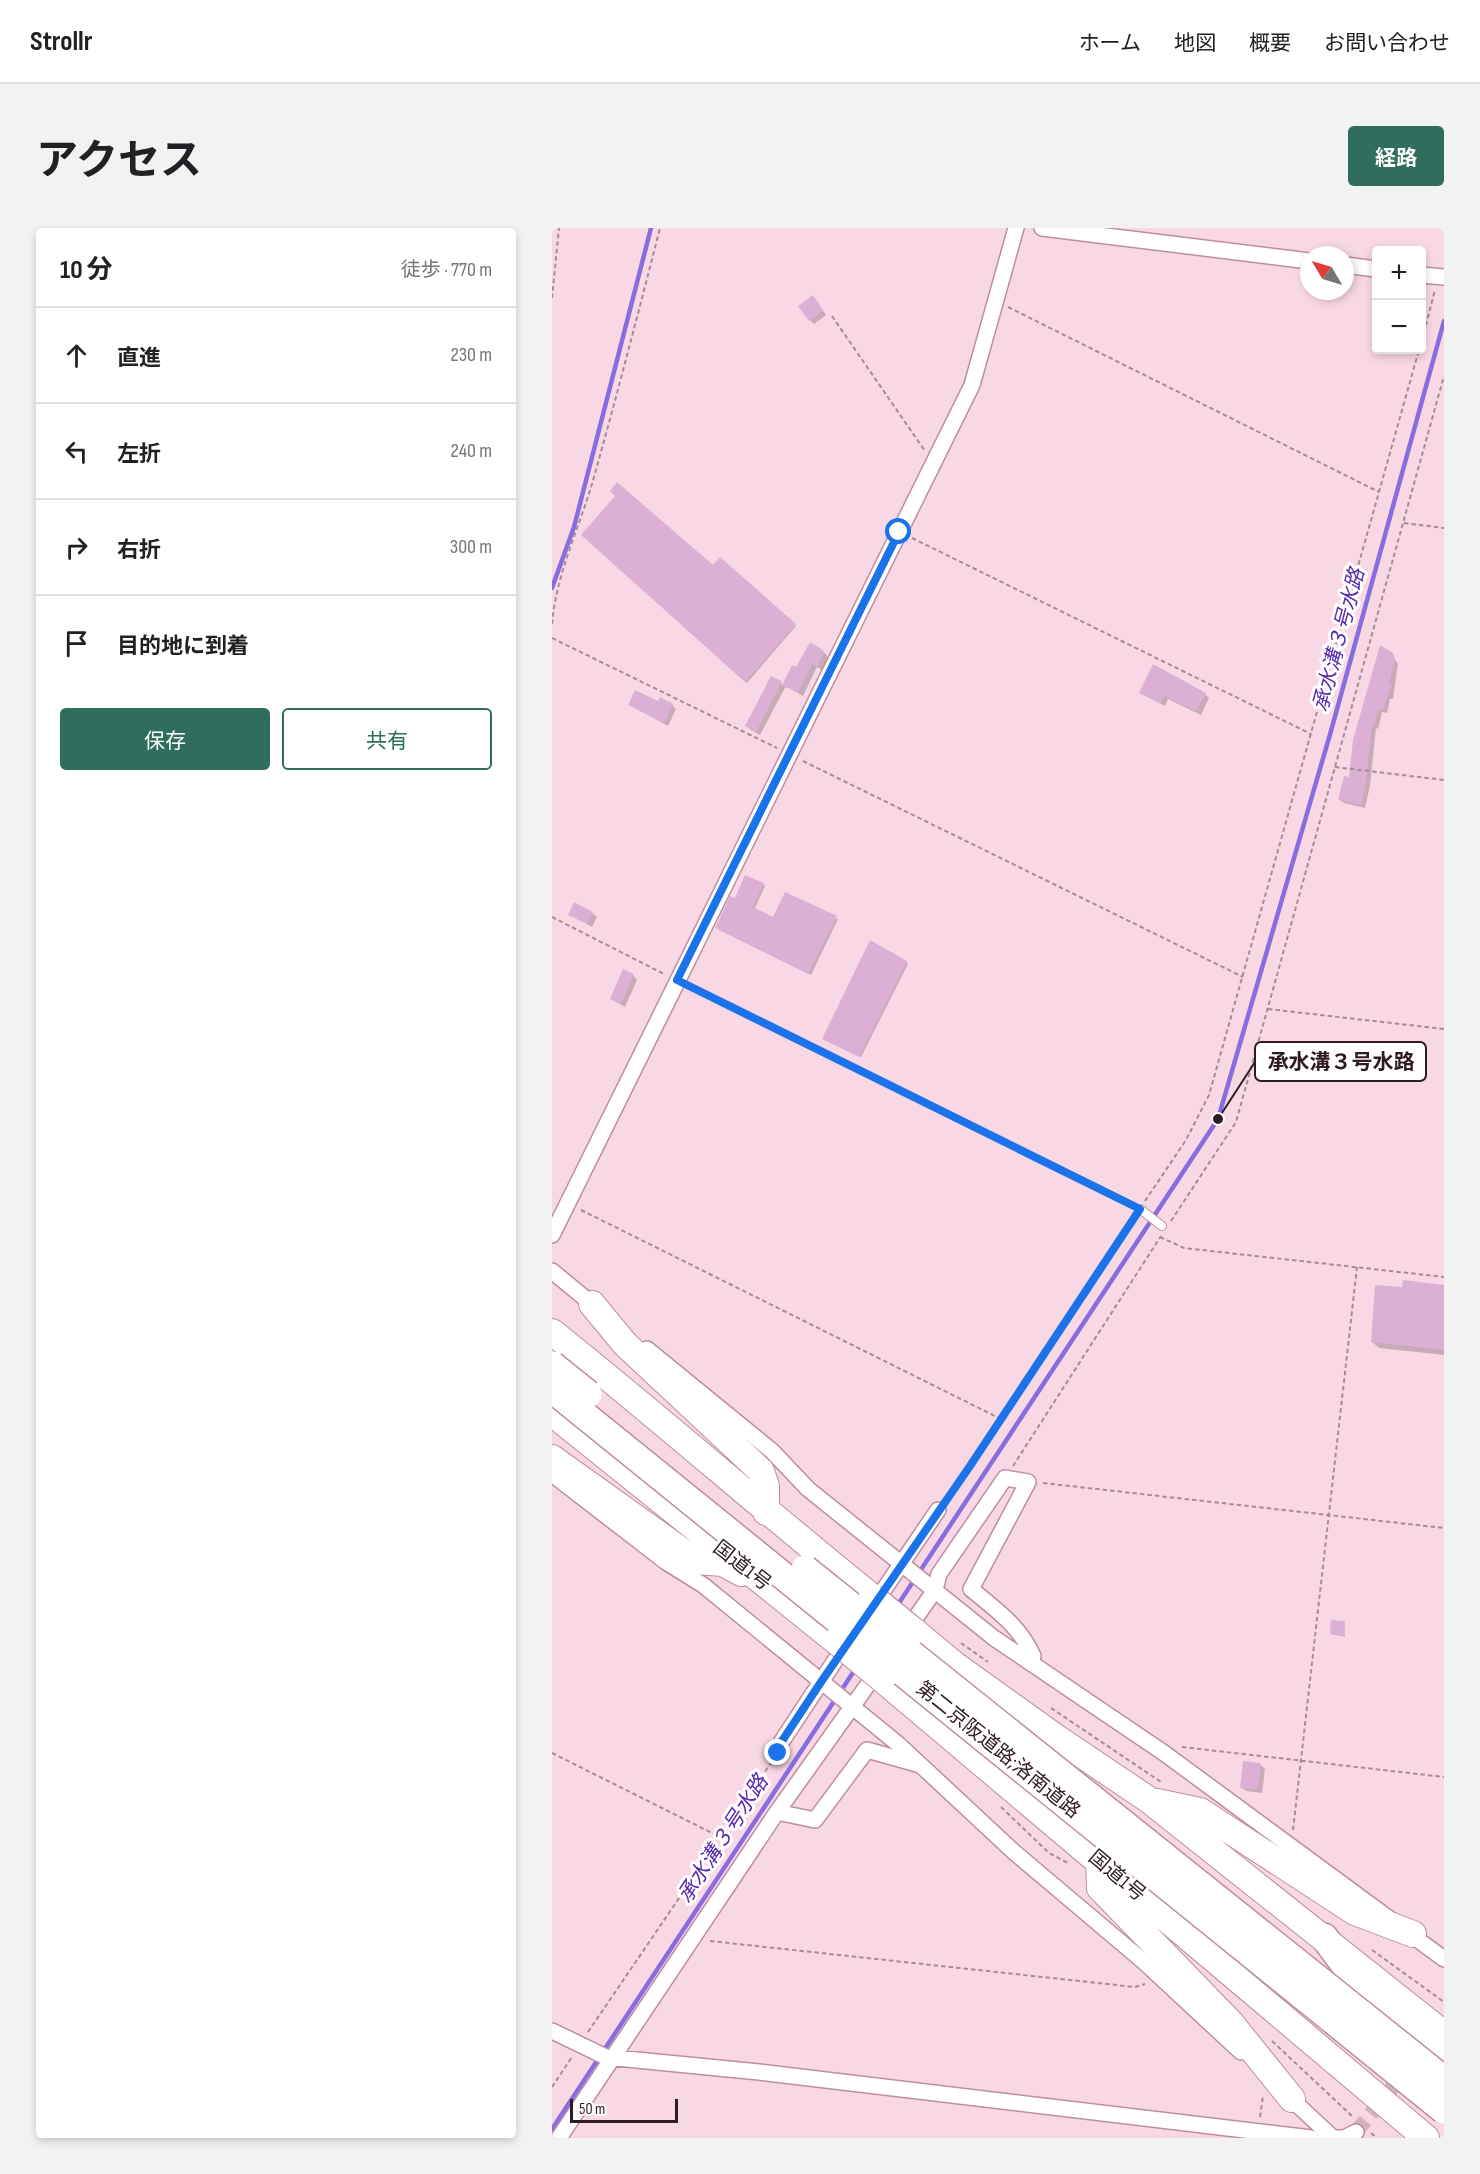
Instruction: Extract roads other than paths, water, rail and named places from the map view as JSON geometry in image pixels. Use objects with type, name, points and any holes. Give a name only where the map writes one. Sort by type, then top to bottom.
[{"type":"highway","points":[[592,1304],[626,1344],[761,1471],[766,1486],[766,1512]]},
{"type":"highway","points":[[552,1332],[641,1403],[766,1512],[955,1665],[1054,1737],[1149,1800],[1324,1936],[1444,2034]]},
{"type":"highway","name":"第二京阪道路;洛南道路","points":[[552,1365],[1444,2080]]},
{"type":"highway","name":"第二京阪道路;洛南道路","points":[[552,1389],[1444,2110]]},
{"type":"highway","name":"国道1号","points":[[552,1413],[882,1679],[1426,2138]]},
{"type":"highway","points":[[552,1458],[696,1561],[723,1563],[742,1574],[756,1576]]},
{"type":"highway","points":[[1149,1800],[1173,1808],[1200,1811],[1355,1912],[1413,1934]]},
{"type":"highway","points":[[1099,1861],[1100,1888],[1230,2022],[1300,2107]]},
{"type":"highway","points":[[1324,1936],[1353,1976],[1444,2062]]},
{"type":"street","points":[[552,1235],[972,385],[1016,228]]},
{"type":"street","points":[[1042,228],[1300,260]]},
{"type":"street","points":[[1354,266],[1372,268]]},
{"type":"street","points":[[1426,275],[1442,277]]},
{"type":"street","points":[[552,1271],[772,1450],[807,1489],[994,1638],[1164,1753],[1444,1959]]},
{"type":"street","points":[[552,1474],[666,1562],[703,1585],[898,1744],[1014,1852],[1162,1978],[1330,2138],[1344,2138],[1356,2132],[1353,2138]]},
{"type":"street","points":[[559,2138],[609,2057],[1005,1478],[1028,1482],[971,1588],[1011,1621],[1028,1644],[1033,1656],[1031,1662]]},
{"type":"street","points":[[782,1741],[938,1510]]},
{"type":"street","points":[[777,1812],[816,1820],[867,1750],[920,1765]]},
{"type":"street","points":[[552,2031],[609,2057],[770,2073],[1258,2135],[1306,2137],[1310,2127],[1300,2107]]},
{"type":"lane","points":[[1140,1209],[1162,1226]]},
{"type":"waterway","points":[[552,588],[574,527],[651,228]]},
{"type":"waterway","name":"承水溝３号水路","points":[[897,1606],[1218,1119],[1331,731],[1444,321]]},
{"type":"waterway","name":"承水溝３号水路","points":[[552,2129],[856,1668]]},
{"type":"tunnel","points":[[1356,2132],[1406,2071]]},
{"type":"place","name":"承水溝３号水路","points":[[1218,1119]]}]
